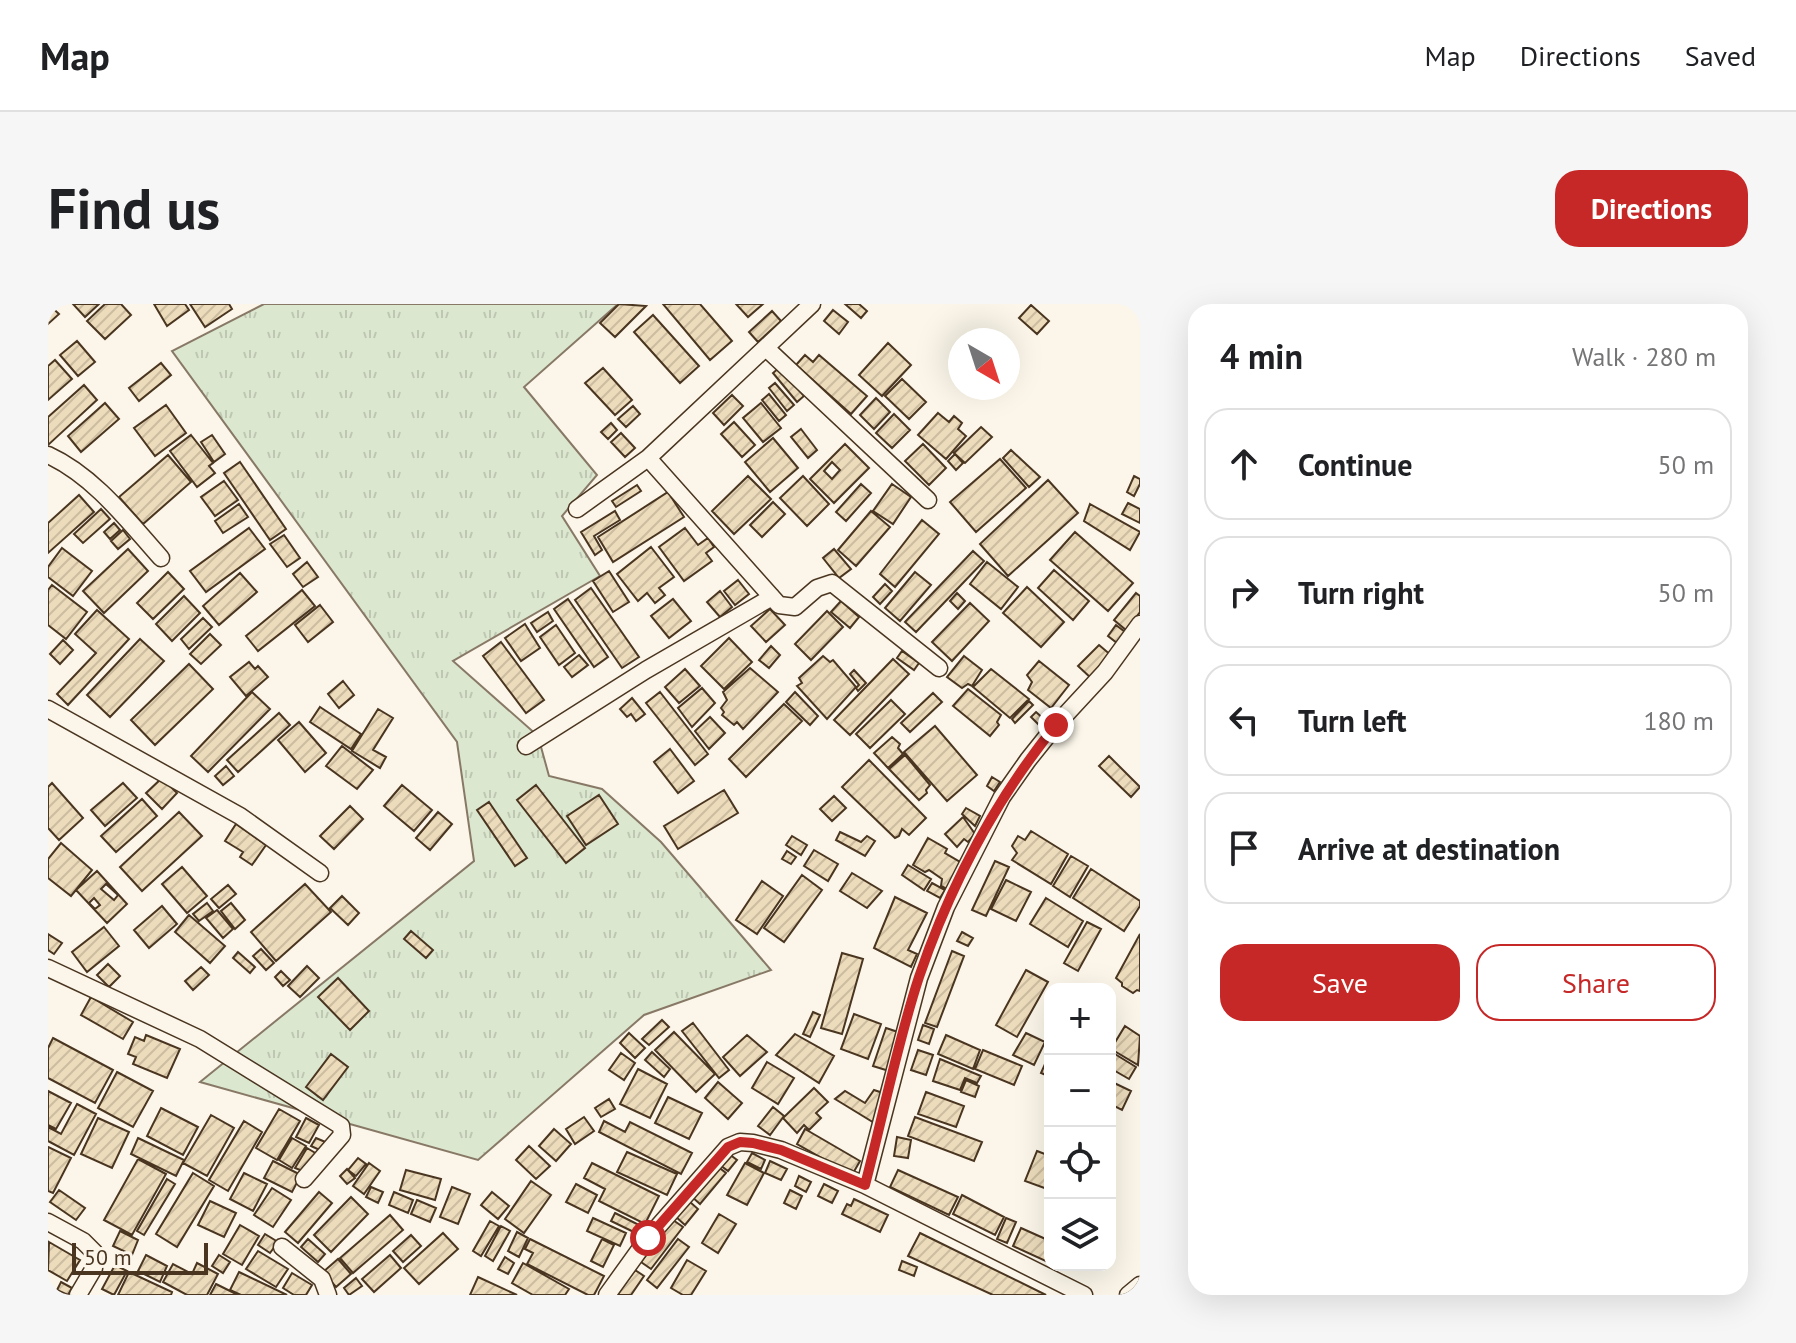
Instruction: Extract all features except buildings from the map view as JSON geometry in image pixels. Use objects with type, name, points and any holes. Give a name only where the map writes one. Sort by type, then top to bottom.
[{"type":"street","points":[[577,509],[648,458],[812,304]]},
{"type":"street","points":[[766,348],[928,500]]},
{"type":"street","points":[[48,455],[81,476],[111,502],[161,558]]},
{"type":"street","points":[[648,458],[779,605],[795,607],[817,588],[832,583],[939,668]]},
{"type":"street","points":[[526,746],[646,670],[772,597]]},
{"type":"street","points":[[865,1185],[919,978],[946,907],[1002,797],[1028,760],[1105,672],[1140,624]]},
{"type":"street","points":[[48,709],[240,816],[320,873]]},
{"type":"street","points":[[50,974],[200,1039],[341,1126],[342,1135],[304,1179]]},
{"type":"street","points":[[607,1295],[648,1238],[728,1147],[740,1142],[781,1150],[865,1185],[1084,1295]]},
{"type":"street","points":[[48,1222],[83,1241],[95,1253],[94,1268],[78,1295]]},
{"type":"street","points":[[282,1247],[322,1279],[328,1295]]},
{"type":"street","points":[[1128,1295],[1140,1285]]},
{"type":"green space","points":[[264,304],[618,304],[524,387],[597,475],[562,516],[600,576],[453,661],[538,736],[549,776],[602,789],[661,842],[771,970],[644,1015],[478,1160],[200,1082],[474,861],[457,742],[172,351]]},
{"type":"route","points":[[648,1238],[728,1147],[740,1142],[781,1150],[865,1185],[919,978],[946,907],[1002,797],[1056,725]]}]
